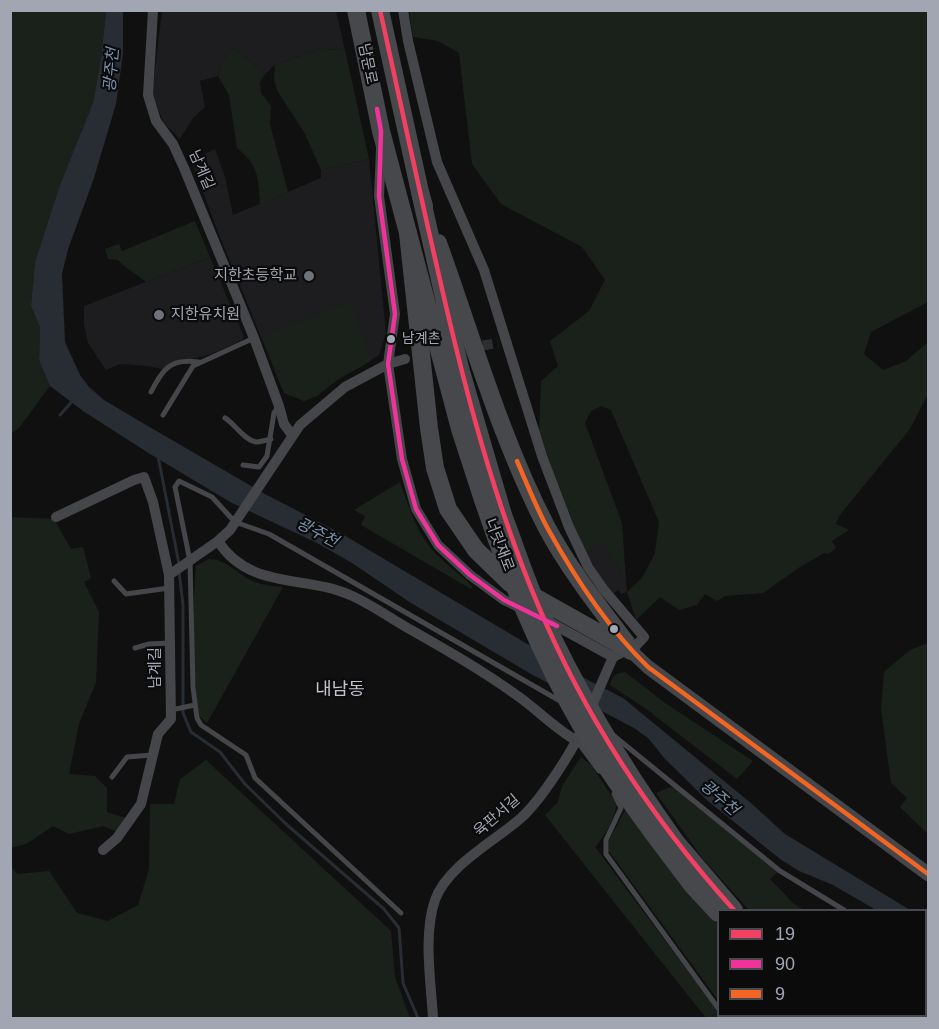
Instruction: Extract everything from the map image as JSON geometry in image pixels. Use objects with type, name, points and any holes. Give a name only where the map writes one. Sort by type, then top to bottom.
[{"type":"main road","name":"남문로","points":[[356,10],[381,131]]},
{"type":"main road","name":"너릿재로","points":[[381,10],[460,368],[503,515],[538,607],[562,657],[615,753],[638,789],[675,841],[733,909]]},
{"type":"main road","name":"너릿재로","points":[[381,131],[460,429],[498,546],[519,597],[565,694],[602,761],[693,886],[717,912]]},
{"type":"main road","points":[[420,192],[499,416],[534,500],[548,529],[580,581],[631,651]]},
{"type":"main road","points":[[408,233],[429,428],[435,468],[448,509],[476,550],[510,583],[631,651]]},
{"type":"street","name":"남계길","points":[[153,10],[148,94],[150,103],[156,121],[173,144],[184,168],[254,338],[284,424],[292,435]]},
{"type":"street","points":[[404,10],[408,41],[437,162],[484,270],[502,342],[516,365],[542,456],[568,527],[588,567],[604,590],[644,637],[631,651],[613,657]]},
{"type":"street","name":"남문로","points":[[381,131],[379,196],[395,314],[388,364],[405,469],[416,509],[438,545],[470,575],[504,600],[613,657]]},
{"type":"street","points":[[171,573],[218,541],[237,519],[292,435],[323,404],[345,387],[388,364],[405,359]]},
{"type":"street","name":"남계길","points":[[56,516],[144,477],[153,502],[171,573],[169,588],[175,709],[158,734],[141,804],[117,838],[104,850]]},
{"type":"street","points":[[218,541],[234,559],[260,574],[274,579],[326,587],[350,595],[517,695],[555,728],[577,741]]},
{"type":"street","points":[[631,651],[648,667],[928,874]]},
{"type":"street","name":"육판서길","points":[[433,1018],[429,929],[431,914],[442,885],[462,865],[531,809],[577,741],[613,657]]},
{"type":"lane","points":[[151,392],[161,371],[176,363],[198,362],[216,357],[254,338]]},
{"type":"lane","points":[[163,415],[188,371],[198,362]]},
{"type":"lane","points":[[243,465],[259,468],[267,456],[274,413],[279,406]]},
{"type":"lane","points":[[225,418],[248,438],[257,442],[271,439]]},
{"type":"lane","points":[[401,913],[255,778],[246,755],[201,725],[197,718],[194,705],[188,563],[175,487],[179,481],[212,497],[237,519],[268,534],[559,700],[568,708],[577,741],[603,777]]},
{"type":"lane","points":[[114,581],[126,594],[169,588]]},
{"type":"lane","points":[[135,648],[149,644],[171,643]]},
{"type":"lane","points":[[175,709],[194,705]]},
{"type":"lane","points":[[577,741],[614,735],[780,872],[842,909]]},
{"type":"lane","points":[[112,777],[127,757],[152,755]]},
{"type":"lane","points":[[609,786],[621,808],[606,840],[606,854],[717,1007]]},
{"type":"shaded area","points":[[11,11],[106,11],[93,103],[61,183],[35,262],[31,306],[40,327],[39,360],[50,386],[19,428],[11,434]]},
{"type":"shaded area","points":[[162,11],[336,11],[345,50],[320,49],[275,65],[265,74],[234,47],[222,61],[218,76],[200,81],[205,107],[193,118],[180,139],[164,123],[152,97]]},
{"type":"shaded area","points":[[409,11],[928,11],[928,302],[871,332],[864,354],[883,370],[906,361],[928,342],[928,394],[910,429],[839,516],[836,524],[849,530],[832,541],[836,548],[829,554],[824,553],[800,567],[763,593],[725,596],[717,601],[705,594],[697,605],[679,610],[660,597],[636,620],[627,592],[642,578],[655,553],[659,522],[611,410],[601,406],[591,411],[585,423],[622,523],[626,581],[604,542],[584,552],[539,434],[541,381],[558,366],[550,341],[589,311],[605,280],[582,247],[501,204],[472,164],[459,53],[438,41],[413,37]]},
{"type":"shaded area","points":[[234,47],[265,74],[260,82],[261,93],[271,106],[270,124],[288,192],[260,204],[256,173],[250,161],[237,148],[229,95],[218,76],[222,61]]},
{"type":"shaded area","points":[[320,49],[345,50],[369,159],[321,170],[304,132],[278,92],[274,80],[275,65]]},
{"type":"shaded area","name":"지한초등학교","points":[[215,149],[225,177],[233,215],[321,178],[321,170],[369,159],[386,333],[379,355],[337,380],[317,396],[304,401],[284,393],[191,160]]},
{"type":"shaded area","points":[[195,221],[210,257],[146,282],[118,260],[108,259],[105,249],[119,244],[122,251]]},
{"type":"shaded area","name":"지한유치원","points":[[210,257],[244,337],[242,340],[212,354],[162,369],[120,364],[106,370],[88,343],[84,325],[84,306]]},
{"type":"shaded area","points":[[350,302],[371,361],[337,380],[317,396],[304,401],[284,393],[262,337]]},
{"type":"shaded area","points":[[400,482],[414,520],[429,546],[472,586],[471,589],[361,525],[365,516],[354,510]]},
{"type":"shaded area","points":[[10,517],[54,519],[71,549],[83,547],[91,578],[84,582],[99,612],[96,682],[79,724],[69,774],[95,776],[107,788],[107,812],[126,818],[117,832],[103,826],[69,834],[53,826],[26,844],[11,848]]},
{"type":"shaded area","points":[[604,541],[626,581],[627,592],[621,594],[619,590],[612,594],[584,552]]},
{"type":"shaded area","points":[[209,559],[225,564],[254,582],[283,587],[207,723],[199,716],[193,622],[196,566]]},
{"type":"shaded area","points":[[928,643],[928,834],[900,807],[907,798],[891,783],[881,708],[884,672],[910,650]]},
{"type":"shaded area","points":[[625,672],[665,703],[753,761],[737,779],[646,709],[610,685],[615,675]]},
{"type":"shaded area","points":[[581,757],[591,765],[617,804],[609,827],[595,847],[717,1010],[717,1017],[723,1018],[706,1018],[545,815],[558,802],[562,786]]},
{"type":"shaded area","points":[[206,760],[391,931],[395,977],[410,1018],[11,1018],[11,867],[18,874],[49,871],[77,913],[108,921],[138,905],[149,869],[150,804],[174,804],[180,779]]},
{"type":"shaded area","points":[[673,786],[778,872],[770,879],[794,904],[802,909],[748,909],[703,859],[656,793]]},
{"type":"shaded area","points":[[628,805],[717,924],[717,999],[608,850],[609,840]]},
{"type":"water","name":"광주천","points":[[106,11],[123,11],[123,53],[116,104],[93,181],[68,249],[62,274],[65,342],[80,375],[89,387],[104,400],[141,422],[265,494],[342,534],[588,680],[623,698],[785,834],[908,909],[874,909],[833,885],[799,871],[780,859],[708,801],[665,759],[648,738],[634,728],[531,674],[411,603],[352,563],[317,543],[232,503],[83,411],[50,386],[39,360],[40,327],[31,306],[35,262],[60,185],[93,103]]},
{"type":"waterway","points":[[60,415],[75,398]]},
{"type":"waterway","points":[[158,456],[179,564]]},
{"type":"waterway","points":[[179,571],[183,605],[183,713],[191,732],[220,752],[245,784],[286,824],[384,909],[399,928],[403,983],[418,1018]]},
{"type":"tunnel","points":[[468,348],[498,343]]},
{"type":"transit line","name":"19","points":[[380,10],[460,363],[494,485],[522,566],[577,687],[623,766],[676,840],[733,909]]},
{"type":"transit line","name":"90","points":[[377,109],[381,131],[379,196],[395,314],[388,364],[402,459],[416,509],[438,545],[470,575],[504,600],[557,626]]},
{"type":"transit line","name":"9","points":[[517,461],[544,521],[569,565],[620,636],[648,667],[928,874]]},
{"type":"place","name":"지한초등학교","points":[[309,276]]},
{"type":"place","name":"지한유치원","points":[[159,315]]},
{"type":"place","name":"남계촌","points":[[391,339]]},
{"type":"district","name":"내남동","points":[[340,690]]}]
